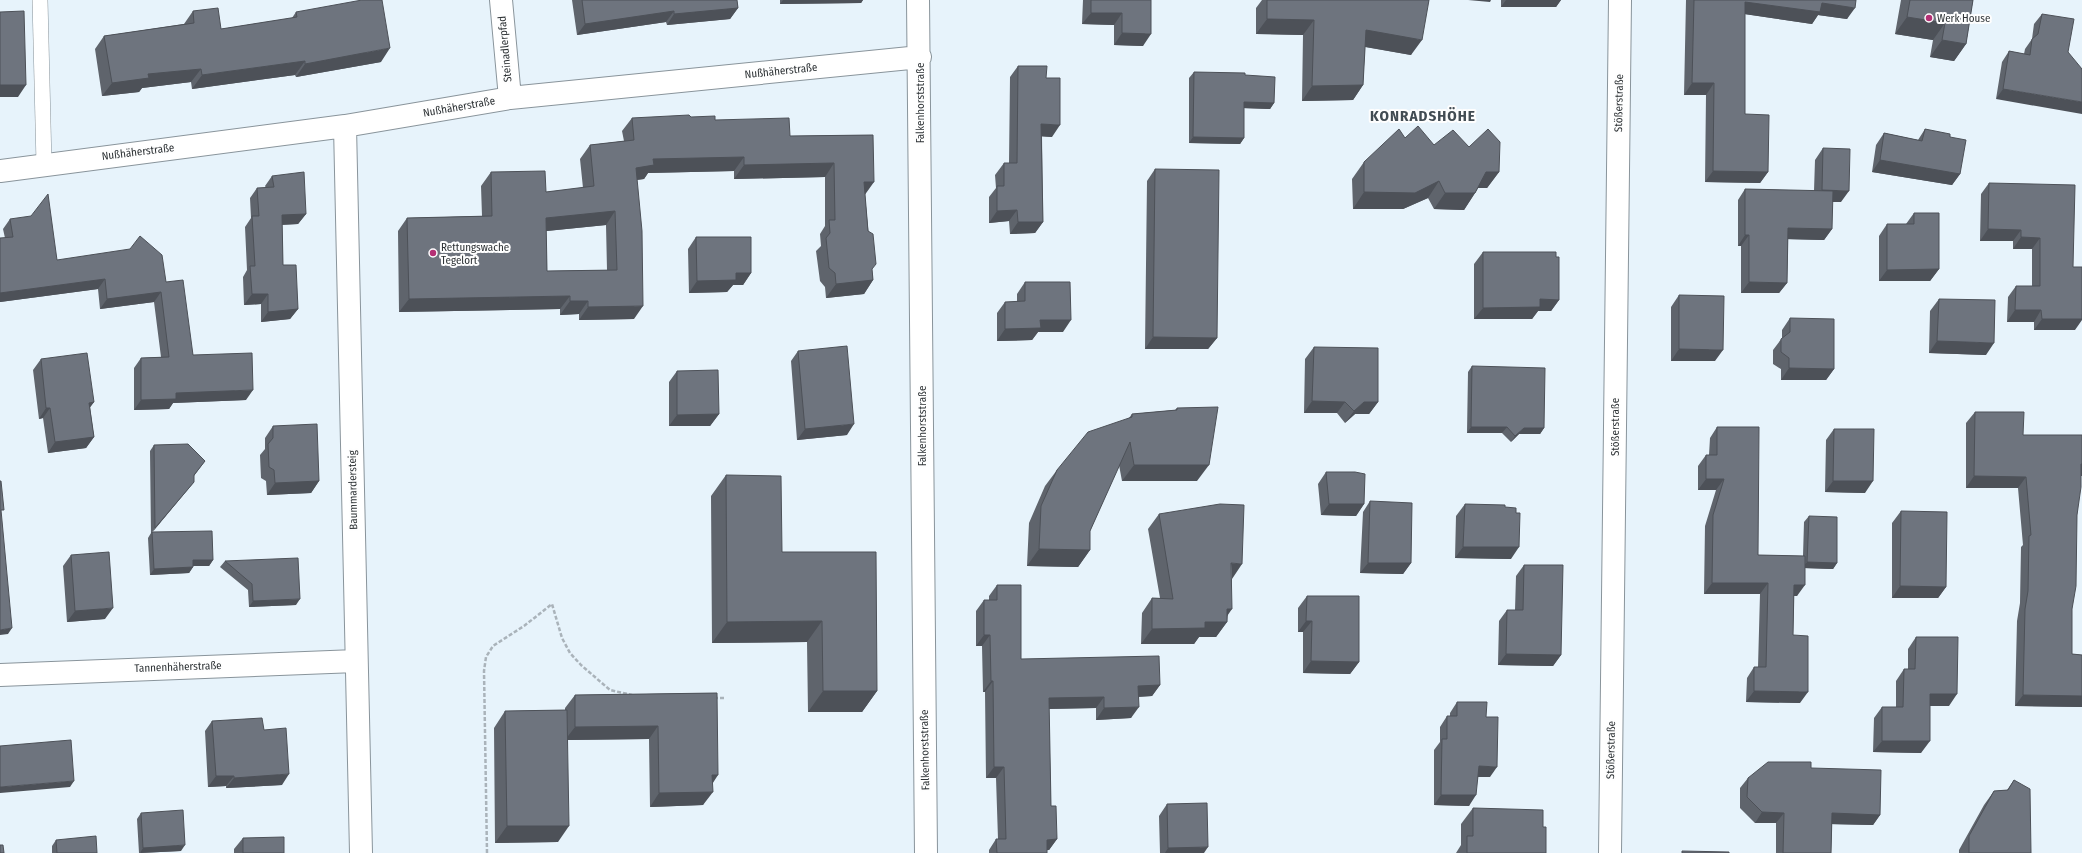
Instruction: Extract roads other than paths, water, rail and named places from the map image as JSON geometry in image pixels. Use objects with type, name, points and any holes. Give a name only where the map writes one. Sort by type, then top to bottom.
[{"type":"street","name":"Steinadlerpfad","points":[[501,0],[510,98]]},
{"type":"street","name":"Falkenhorststraße","points":[[918,0],[920,57],[926,853]]},
{"type":"street","name":"Stößerstraße","points":[[1610,853],[1620,0]]},
{"type":"street","name":"Nußhäherstraße","points":[[0,171],[44,164],[345,126],[510,98],[920,57]]},
{"type":"street","name":"Baummardersteig","points":[[345,126],[361,853]]},
{"type":"street","name":"Tannenhäherstraße","points":[[0,675],[356,661]]},
{"type":"lane","points":[[40,0],[44,164]]},
{"type":"place","name":"Werk House","points":[[1929,18]]},
{"type":"place","name":"Rettungswache Tegelort","points":[[433,253]]},
{"type":"district","name":"KONRADSHÖHE","points":[[1423,116]]}]
